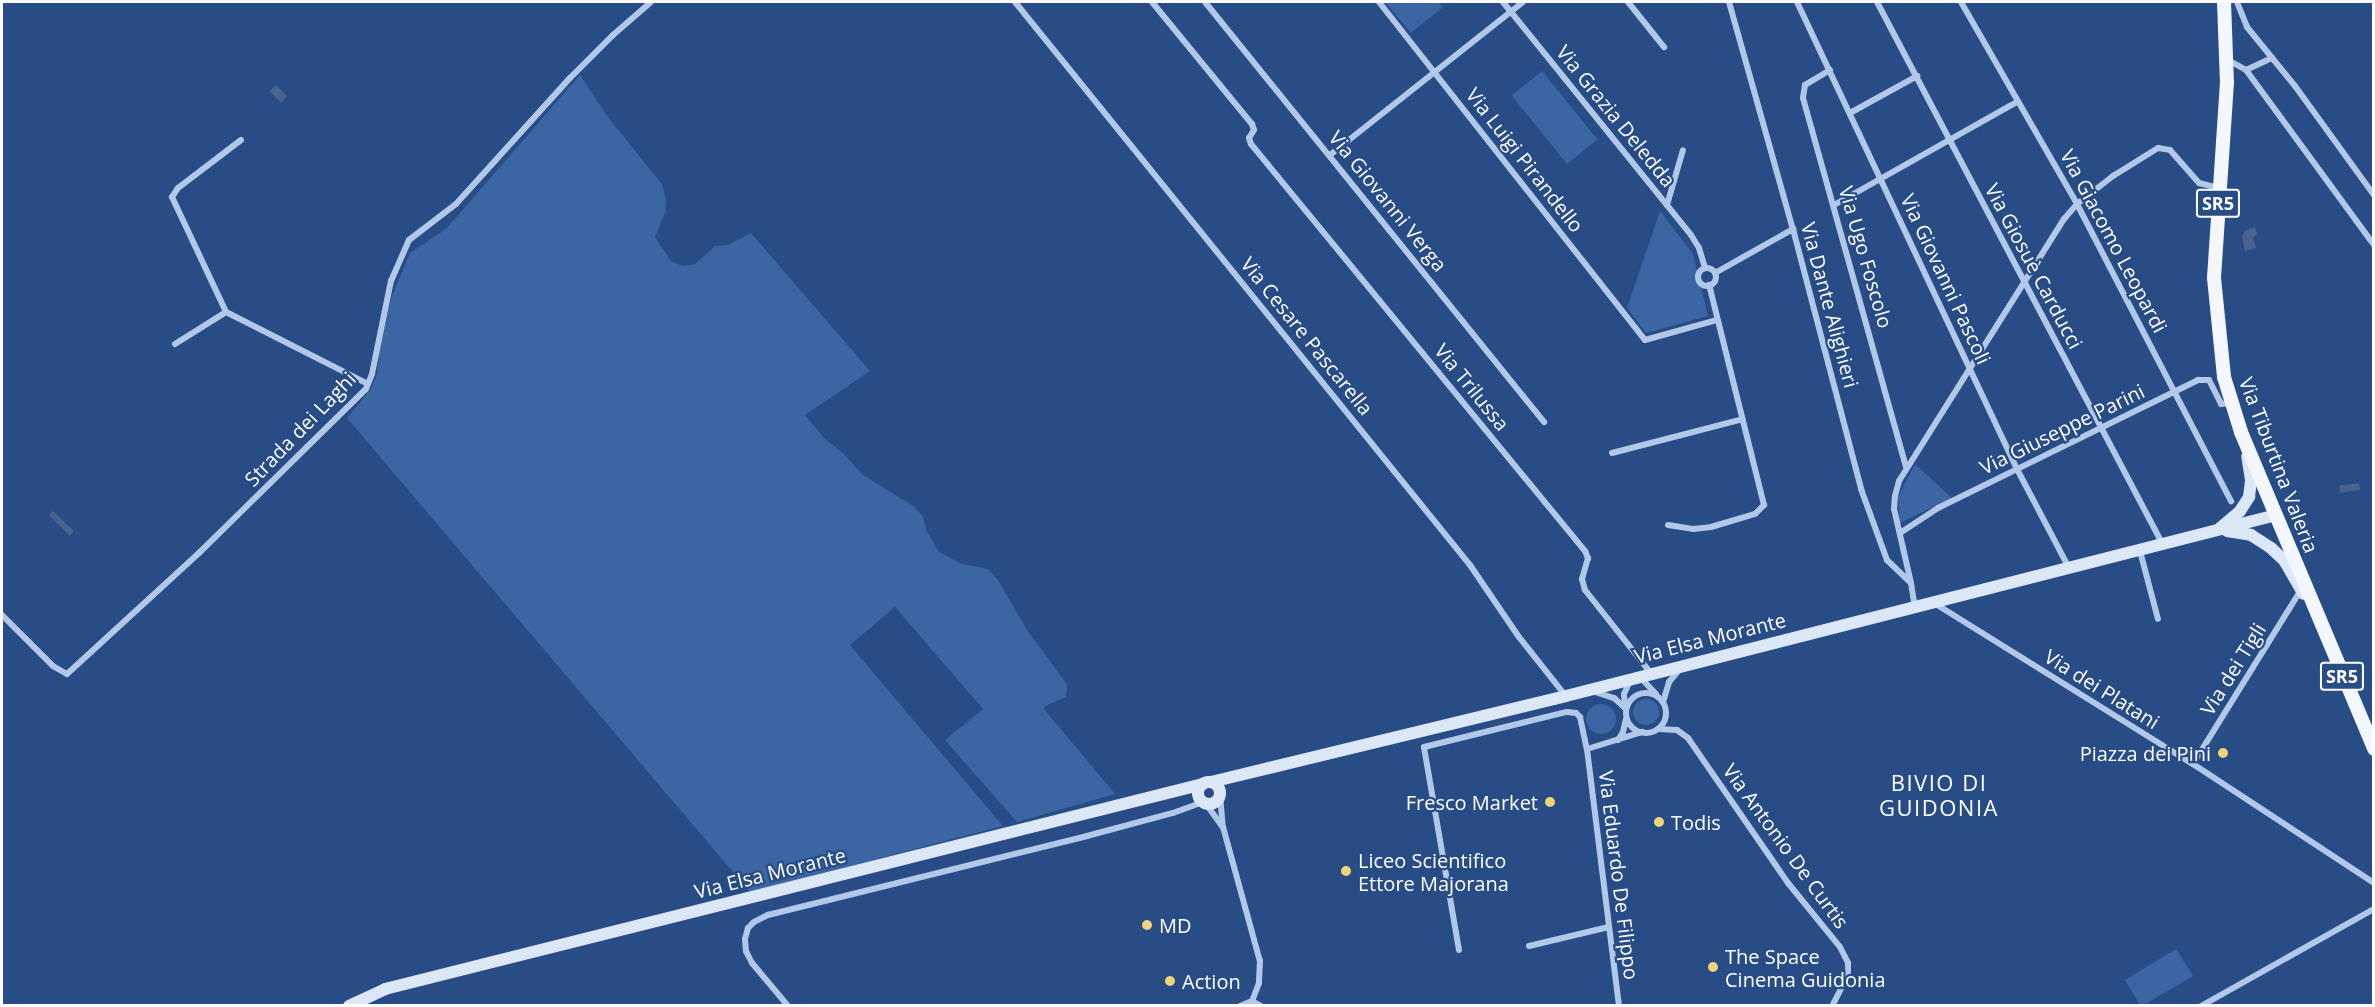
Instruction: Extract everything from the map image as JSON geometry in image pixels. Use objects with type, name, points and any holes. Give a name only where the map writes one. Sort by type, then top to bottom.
[{"type":"main road","name":"Via Tiburtina Valeria","points":[[2224,2],[2228,60],[2219,188],[2215,299],[2221,360],[2231,403],[2241,432],[2373,749]]},
{"type":"street","name":"Strada dei Laghi","points":[[2,615],[59,672],[69,673],[305,451],[359,397],[368,384],[391,280],[409,240],[456,204],[604,43],[651,2]]},
{"type":"street","name":"Via Cesare Pascarella","points":[[1015,2],[1470,565],[1519,637],[1566,696]]},
{"type":"street","name":"Via Trilussa","points":[[1152,2],[1254,130],[1249,138],[1251,144],[1583,548],[1588,558],[1582,579],[1585,590],[1650,672]]},
{"type":"street","name":"Via Giovanni Verga","points":[[1205,2],[1544,422]]},
{"type":"street","name":"Via Luigi Pirandello","points":[[1379,2],[1644,340],[1717,320]]},
{"type":"street","name":"Via Grazia Deledda","points":[[1503,2],[1667,205],[1701,253],[1705,268]]},
{"type":"street","points":[[1330,155],[1523,2]]},
{"type":"street","points":[[1628,2],[1664,47]]},
{"type":"street","name":"Via Dante Alighieri","points":[[1729,2],[1793,229],[1853,463],[1887,560],[1911,583]]},
{"type":"street","name":"Via Giovanni Pascoli","points":[[1797,2],[2017,469],[2069,568]]},
{"type":"street","name":"Via Giosuè Carducci","points":[[1877,2],[2163,545]]},
{"type":"street","name":"Via Giacomo Leopardi","points":[[1961,2],[2077,204],[2176,392],[2230,501]]},
{"type":"street","points":[[2237,2],[2244,22],[2373,195]]},
{"type":"street","points":[[2246,70],[2272,58]]},
{"type":"street","points":[[2228,60],[2246,70],[2373,245]]},
{"type":"street","name":"Via Ugo Foscolo","points":[[1830,70],[1807,83],[1802,91],[1906,466]]},
{"type":"street","points":[[1850,113],[1917,76]]},
{"type":"street","points":[[1834,205],[2017,102]]},
{"type":"street","points":[[240,141],[178,188],[172,197],[226,312],[368,384]]},
{"type":"street","points":[[1915,607],[1894,510],[1894,496],[1906,466],[2064,219],[2077,204],[2121,170],[2152,150],[2161,147],[2172,152],[2199,183],[2219,188]]},
{"type":"street","points":[[1667,205],[1683,150]]},
{"type":"street","points":[[1715,273],[1793,229]]},
{"type":"street","points":[[1709,285],[1705,285],[1699,279],[1701,270],[1705,268],[1715,273]]},
{"type":"street","points":[[1709,285],[1716,278],[1715,273]]},
{"type":"street","points":[[1668,525],[1705,528],[1755,514],[1763,508],[1763,494],[1709,285]]},
{"type":"street","points":[[175,344],[226,312]]},
{"type":"street","name":"Via Giuseppe Parini","points":[[1900,533],[1938,508],[2204,378],[2209,380],[2221,404],[2231,403]]},
{"type":"street","points":[[1612,453],[1743,419]]},
{"type":"street","name":"Via Elsa Morante","points":[[2217,530],[2240,511],[2250,491],[2250,473],[2241,432]]},
{"type":"street","name":"Via Elsa Morante","points":[[349,1005],[385,989],[1207,783],[1566,696],[1650,672],[2140,551],[2276,515]]},
{"type":"street","name":"Via Elsa Morante","points":[[2217,530],[2243,533],[2261,540],[2284,560],[2301,590],[2311,602]]},
{"type":"street","points":[[2140,551],[2158,619]]},
{"type":"street","name":"Via dei Tigli","points":[[2193,765],[2301,590]]},
{"type":"street","name":"Via dei Platani","points":[[1933,602],[2193,765],[2373,883]]},
{"type":"street","points":[[1663,702],[1671,679],[1684,664]]},
{"type":"street","points":[[1587,749],[1658,729],[1666,714],[1663,702],[1646,680],[1635,676],[1624,692],[1626,717],[1624,729],[1617,740]]},
{"type":"street","points":[[1585,691],[1608,695],[1626,708]]},
{"type":"street","points":[[1626,708],[1628,702],[1638,693],[1651,693],[1657,696]]},
{"type":"street","name":"Via Eduardo De Filippo","points":[[1459,950],[1424,747],[1568,712],[1576,713],[1580,717],[1587,749],[1619,1005]]},
{"type":"street","points":[[1626,717],[1631,727],[1642,732]]},
{"type":"street","name":"Via Antonio De Curtis","points":[[1658,729],[1677,730],[1688,738],[1788,883],[1840,947],[1849,970],[1844,987],[1832,1005]]},
{"type":"street","points":[[1223,827],[1198,793],[1207,783],[1219,787],[1223,827],[1260,961],[1259,983],[1252,1001]]},
{"type":"street","points":[[788,1005],[752,963],[746,951],[745,939],[748,928],[768,915],[1087,836],[1204,803],[1217,802],[1220,795]]},
{"type":"street","points":[[2201,1005],[2373,909]]},
{"type":"street","points":[[1529,946],[1609,927]]},
{"type":"street","points":[[1240,1005],[1252,1001],[1261,1005]]},
{"type":"shaded area","points":[[1385,2],[1438,2],[1443,7],[1411,33]]},
{"type":"shaded area","points":[[1542,71],[1597,139],[1567,164],[1512,96]]},
{"type":"shaded area","points":[[580,75],[610,120],[662,184],[666,200],[665,213],[655,237],[671,261],[683,266],[695,264],[715,246],[728,245],[751,233],[870,371],[805,415],[824,438],[844,454],[863,475],[915,507],[923,517],[926,530],[939,552],[962,564],[988,569],[998,580],[1027,630],[1067,684],[1066,697],[1045,706],[1044,709],[1115,794],[1017,822],[945,740],[983,709],[895,607],[850,645],[1003,826],[750,892],[347,418],[370,390],[377,375],[380,344],[392,296],[410,253],[446,229]]},
{"type":"shaded area","points":[[276,85],[287,96],[281,103],[270,91]]},
{"type":"shaded area","points":[[1660,211],[1693,254],[1708,316],[1646,333],[1627,308]]},
{"type":"shaded area","points":[[2255,227],[2257,234],[2253,238],[2256,248],[2245,251],[2242,236],[2246,230]]},
{"type":"shaded area","points":[[1915,464],[1952,498],[1900,523],[1898,497]]},
{"type":"shaded area","points":[[2359,483],[2360,490],[2340,493],[2339,486]]},
{"type":"shaded area","points":[[53,511],[74,531],[70,535],[49,515]]},
{"type":"shaded area","points":[[1646,699],[1655,703],[1659,712],[1655,721],[1646,725],[1637,721],[1633,712],[1637,703]]},
{"type":"shaded area","points":[[1601,704],[1612,708],[1616,719],[1612,730],[1601,734],[1590,730],[1586,719],[1590,708]]},
{"type":"shaded area","points":[[2176,949],[2193,976],[2144,1005],[2140,1005],[2125,980]]},
{"type":"place","name":"Piazza dei Pini","points":[[2223,753]]},
{"type":"place","name":"Fresco Market","points":[[1550,802]]},
{"type":"place","name":"Todis","points":[[1659,822]]},
{"type":"place","name":"Liceo Scientifico Ettore Majorana","points":[[1346,871]]},
{"type":"place","name":"MD","points":[[1147,925]]},
{"type":"place","name":"The Space Cinema Guidonia","points":[[1713,967]]},
{"type":"place","name":"Action","points":[[1170,981]]},
{"type":"district","name":"BIVIO DI GUIDONIA","points":[[1939,794]]}]
